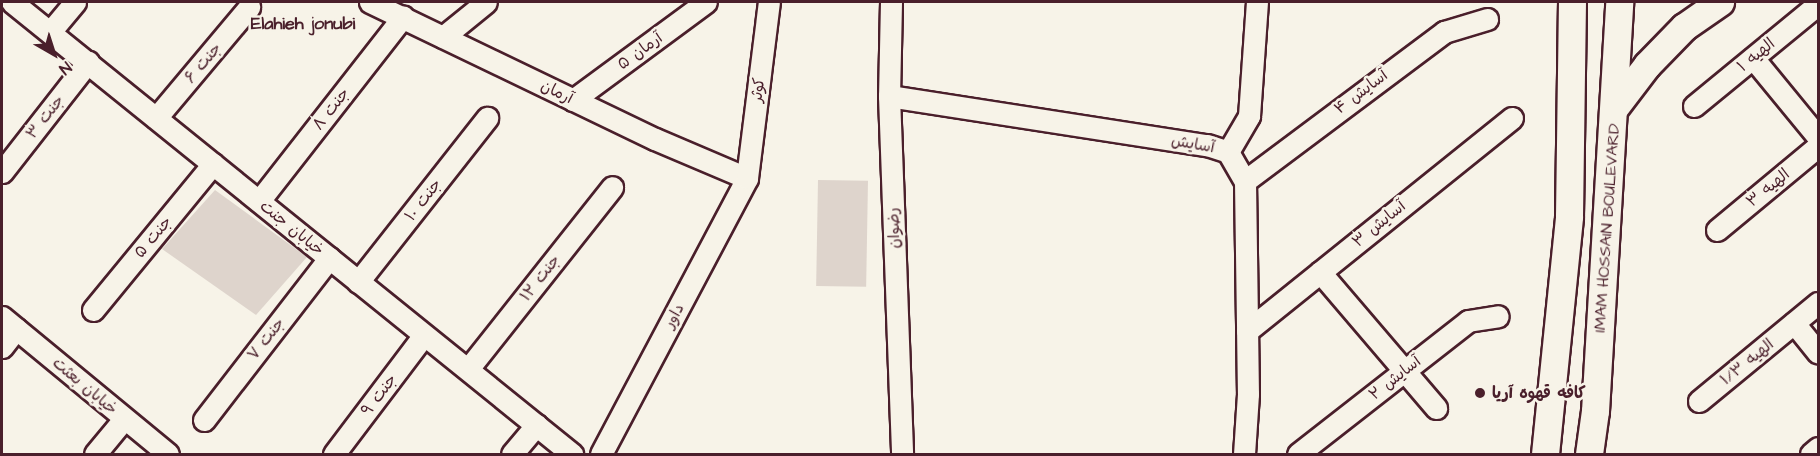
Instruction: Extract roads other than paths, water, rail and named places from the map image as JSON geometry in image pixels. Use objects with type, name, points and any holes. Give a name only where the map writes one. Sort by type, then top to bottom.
[{"type":"main road","points":[[1554,2],[1573,35]]},
{"type":"main road","points":[[1545,454],[1569,216],[1572,2]]},
{"type":"main road","name":"IMAM HOSSAIN BOULEVARD","points":[[1588,454],[1595,411],[1615,107],[1619,2]]},
{"type":"main road","points":[[1615,107],[1647,65],[1684,27],[1720,2]]},
{"type":"street","name":"خیابان جنت","points":[[12,2],[572,454]]},
{"type":"street","points":[[50,32],[75,2]]},
{"type":"street","name":"آرمان","points":[[370,2],[573,100],[747,178]]},
{"type":"street","points":[[443,37],[486,2]]},
{"type":"street","name":"آرمان ۵","points":[[573,100],[706,2]]},
{"type":"street","name":"کوثر","points":[[747,178],[769,2]]},
{"type":"street","name":"رضوان","points":[[891,2],[889,96],[902,454]]},
{"type":"street","points":[[1228,152],[1249,116],[1257,2]]},
{"type":"street","name":"الهیه ۱","points":[[1694,106],[1818,4]]},
{"type":"street","name":"جنت ۶","points":[[156,118],[249,7]]},
{"type":"street","name":"جنت ۸","points":[[259,201],[403,17]]},
{"type":"street","name":"آسایش ۴","points":[[1245,181],[1444,32],[1487,20]]},
{"type":"street","points":[[1754,58],[1818,137]]},
{"type":"street","name":"جنت ۳","points":[[2,172],[88,62]]},
{"type":"street","name":"آسایش","points":[[889,96],[1207,145],[1228,152],[1245,181],[1247,331],[1244,454]]},
{"type":"street","name":"جنت ۱۰","points":[[358,282],[487,117]]},
{"type":"street","name":"آسایش ۳","points":[[1247,331],[1512,118]]},
{"type":"street","name":"الهیه ۳","points":[[1717,230],[1818,146]]},
{"type":"street","name":"جنت ۵","points":[[93,310],[213,164]]},
{"type":"street","name":"داور","points":[[602,454],[747,178]]},
{"type":"street","name":"جنت ۱۲","points":[[468,369],[612,187]]},
{"type":"street","name":"جنت ۷","points":[[204,420],[329,258]]},
{"type":"street","points":[[1320,272],[1436,408]]},
{"type":"street","name":"الهیه ۱/۳","points":[[1699,401],[1818,303]]},
{"type":"street","name":"آسایش ۲","points":[[1298,454],[1468,321],[1498,316]]},
{"type":"street","points":[[2,347],[9,323]]},
{"type":"street","name":"خیابان بعثت","points":[[9,323],[168,454]]},
{"type":"street","points":[[1794,323],[1818,353]]},
{"type":"street","name":"جنت ۹","points":[[334,454],[424,335]]},
{"type":"street","points":[[95,454],[124,418]]},
{"type":"street","points":[[512,454],[536,425]]},
{"type":"street","points":[[1811,454],[1818,448]]},
{"type":"place","name":"کافه قهوه آریا","points":[[1480,393]]},
{"type":"district","name":"Elahieh jonubi","points":[[303,24]]}]
